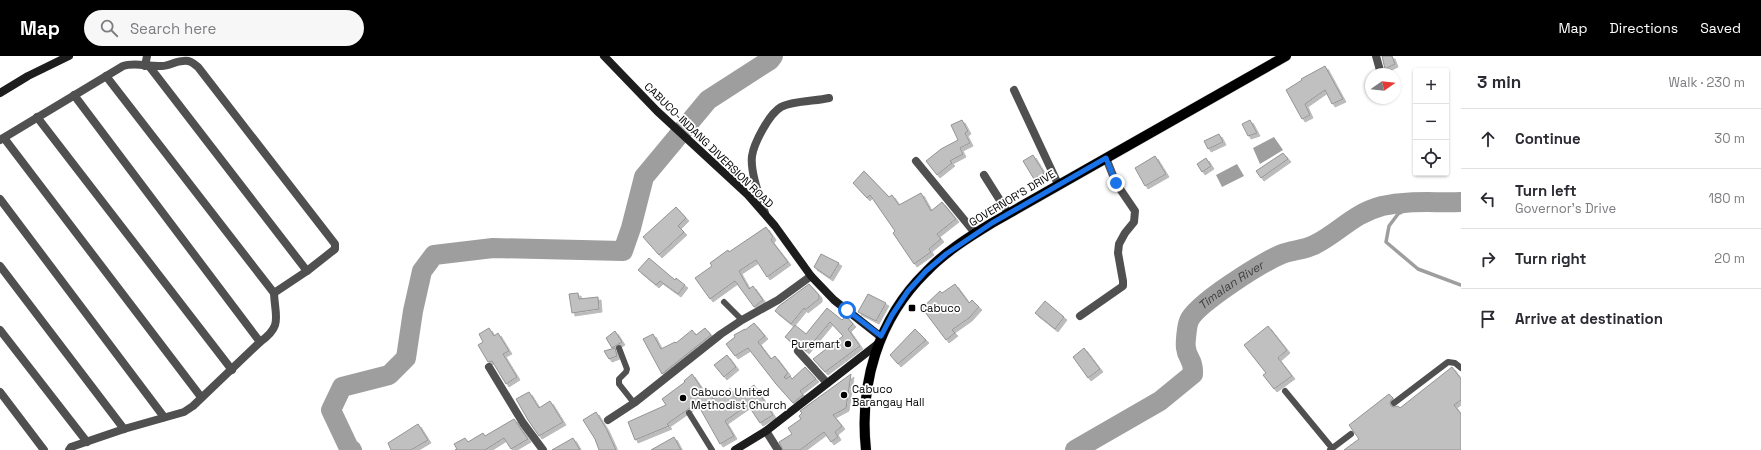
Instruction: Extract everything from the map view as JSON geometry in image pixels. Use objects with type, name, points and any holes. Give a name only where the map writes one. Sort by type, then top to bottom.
[{"type":"main road","points":[[0,93],[28,76],[69,56]]},
{"type":"main road","name":"CABUCO-INDANG DIVERSION ROAD","points":[[604,56],[657,111],[735,183],[765,213],[811,276],[834,300],[880,340]]},
{"type":"main road","name":"GOVERNOR'S DRIVE","points":[[866,450],[864,422],[866,394],[871,367],[880,340],[899,304],[917,280],[936,262],[975,233],[1008,213],[1286,56]]},
{"type":"main road","points":[[735,450],[766,431],[880,340]]},
{"type":"street","points":[[147,56],[147,66],[307,271]]},
{"type":"street","points":[[1376,56],[1379,68]]},
{"type":"street","points":[[201,397],[2,139],[131,60],[147,66],[164,66],[184,61],[191,61],[198,67],[335,244],[335,249],[307,271],[274,293]]},
{"type":"street","points":[[68,450],[71,447],[124,429],[184,412],[193,406],[260,342],[270,335],[275,328],[277,321],[274,293],[106,76]]},
{"type":"street","points":[[1014,90],[1058,184]]},
{"type":"street","points":[[74,95],[260,342]]},
{"type":"street","points":[[765,213],[753,170],[752,156],[765,124],[774,113],[782,107],[829,98]]},
{"type":"street","points":[[37,117],[232,370]]},
{"type":"street","points":[[1080,316],[1122,286],[1123,281],[1118,253],[1119,244],[1125,233],[1134,222],[1135,211],[1116,183],[1106,158]]},
{"type":"street","points":[[916,161],[975,233]]},
{"type":"street","points":[[984,175],[1008,213]]},
{"type":"street","points":[[0,199],[164,417]]},
{"type":"street","points":[[0,266],[124,429]]},
{"type":"street","points":[[608,420],[634,403],[721,334],[742,320],[778,300],[811,276]]},
{"type":"street","points":[[0,330],[86,442]]},
{"type":"street","points":[[798,351],[827,383]]},
{"type":"street","points":[[490,367],[523,423],[543,450]]},
{"type":"street","points":[[0,392],[44,450]]},
{"type":"street","points":[[766,431],[778,450]]},
{"type":"lane","points":[[724,302],[742,320]]},
{"type":"lane","points":[[619,348],[627,369],[619,379],[619,384],[634,403]]},
{"type":"lane","points":[[1394,404],[1448,362],[1455,363],[1461,368]]},
{"type":"lane","points":[[1285,391],[1331,449],[1352,434]]},
{"type":"lane","points":[[689,413],[712,450]]},
{"type":"shaded area","points":[[1274,137],[1283,150],[1260,164],[1253,148]]},
{"type":"shaded area","points":[[1237,164],[1244,176],[1222,187],[1216,175]]},
{"type":"building","points":[[1382,56],[1392,56],[1395,64],[1385,68]]},
{"type":"building","points":[[1325,66],[1343,99],[1332,104],[1325,90],[1305,104],[1310,115],[1302,119],[1286,90],[1302,80],[1301,79]]},
{"type":"building","points":[[962,120],[968,131],[965,133],[970,143],[960,148],[963,154],[950,161],[952,163],[937,175],[926,161],[941,149],[958,140],[951,125]]},
{"type":"building","points":[[1250,120],[1257,133],[1248,136],[1242,124]]},
{"type":"building","points":[[1219,134],[1223,142],[1208,149],[1204,141]]},
{"type":"building","points":[[1283,153],[1288,159],[1261,178],[1256,171]]},
{"type":"building","points":[[1033,155],[1044,173],[1034,179],[1023,161]]},
{"type":"building","points":[[1155,156],[1166,174],[1145,186],[1135,168]]},
{"type":"building","points":[[1206,158],[1211,166],[1202,172],[1197,164]]},
{"type":"building","points":[[864,171],[889,197],[892,195],[899,205],[921,193],[931,211],[942,202],[956,219],[937,234],[941,239],[929,249],[931,252],[914,264],[893,233],[895,231],[870,195],[867,198],[853,183]]},
{"type":"building","points":[[676,207],[686,218],[678,226],[684,232],[659,255],[643,237]]},
{"type":"building","points":[[766,227],[773,237],[771,240],[788,262],[767,277],[756,260],[739,271],[749,289],[753,286],[763,300],[754,307],[735,281],[710,299],[695,278],[712,266],[710,263],[728,250],[729,252]]},
{"type":"building","points":[[821,254],[839,263],[830,278],[814,267]]},
{"type":"building","points":[[649,258],[675,280],[676,278],[685,285],[678,294],[660,281],[656,285],[638,270]]},
{"type":"building","points":[[809,284],[819,295],[819,299],[805,310],[804,308],[791,324],[775,311],[779,306]]},
{"type":"building","points":[[955,284],[969,303],[972,300],[979,307],[969,318],[952,330],[955,333],[946,340],[922,308],[940,291],[942,293]]},
{"type":"building","points":[[578,293],[579,299],[598,297],[599,309],[572,313],[569,294]]},
{"type":"building","points":[[868,294],[886,303],[876,321],[858,312]]},
{"type":"building","points":[[1045,301],[1064,317],[1055,329],[1035,313]]},
{"type":"building","points":[[827,308],[842,320],[846,316],[853,324],[848,329],[860,346],[825,372],[813,359],[843,336],[830,322],[806,351],[800,346],[796,346],[785,337],[795,325],[806,334]]},
{"type":"building","points":[[754,323],[765,336],[758,342],[771,359],[775,356],[788,373],[784,377],[786,379],[790,376],[792,379],[805,367],[816,379],[800,391],[803,395],[793,403],[748,348],[735,356],[726,344],[735,337],[734,335],[745,330]]},
{"type":"building","points":[[1268,326],[1287,350],[1278,358],[1292,376],[1274,389],[1263,375],[1266,373],[1244,345]]},
{"type":"building","points":[[489,328],[494,336],[498,333],[509,351],[503,354],[517,377],[506,384],[492,361],[488,362],[478,345],[483,342],[479,334]]},
{"type":"building","points":[[705,328],[711,335],[662,374],[643,339],[653,334],[661,349],[675,342],[676,343],[692,330],[696,335]]},
{"type":"building","points":[[915,329],[926,340],[898,364],[890,355]]},
{"type":"building","points":[[615,331],[622,342],[612,348],[606,338]]},
{"type":"building","points":[[615,348],[617,356],[609,359],[604,351]]},
{"type":"building","points":[[1084,348],[1100,369],[1088,378],[1073,357]]},
{"type":"building","points":[[727,355],[736,367],[724,377],[714,365]]},
{"type":"building","points":[[1452,367],[1461,379],[1461,400],[1454,405],[1461,414],[1461,450],[1344,450],[1359,439],[1349,425],[1389,394],[1393,398],[1390,402],[1391,406],[1398,406],[1400,408]]},
{"type":"building","points":[[692,374],[708,398],[712,396],[713,399],[730,388],[736,398],[754,385],[773,415],[760,423],[748,405],[725,421],[734,436],[720,444],[697,403],[667,424],[669,426],[635,440],[628,422],[666,405],[662,399],[685,382],[684,381]]},
{"type":"building","points":[[851,374],[846,408],[833,415],[842,426],[835,432],[838,437],[831,442],[824,432],[800,450],[783,450],[779,442],[792,434],[788,428],[801,419],[799,416],[802,413],[800,411]]},
{"type":"building","points":[[529,392],[539,408],[550,401],[563,422],[539,436],[516,399]]},
{"type":"building","points":[[596,412],[606,428],[616,450],[599,450],[595,439],[583,420]]},
{"type":"building","points":[[514,419],[528,439],[511,449],[504,438],[485,450],[455,450],[457,449],[454,444],[465,438],[468,442],[483,433],[485,436]]},
{"type":"building","points":[[418,424],[428,440],[411,450],[391,450],[388,443]]},
{"type":"building","points":[[674,437],[681,450],[651,450]]},
{"type":"building","points":[[573,438],[580,450],[552,450]]},
{"type":"waterway","points":[[352,450],[349,448],[331,410],[342,387],[389,375],[406,358],[413,311],[422,271],[434,255],[493,248],[623,251],[631,228],[644,177],[708,100],[770,60],[773,56]]},
{"type":"waterway","points":[[1421,202],[1398,214],[1389,226],[1386,242],[1418,269],[1461,285]]},
{"type":"waterway","name":"Timalan River","points":[[1075,450],[1160,401],[1193,374],[1193,369],[1186,346],[1189,321],[1203,304],[1260,265],[1282,254],[1314,245],[1371,209],[1402,203],[1461,202]]},
{"type":"place","name":"Cabuco","points":[[912,308]]},
{"type":"place","name":"Puremart","points":[[848,344]]},
{"type":"place","name":"Cabuco Barangay Hall","points":[[844,395]]},
{"type":"place","name":"Cabuco United Methodist Church","points":[[683,398]]},
{"type":"route","points":[[847,310],[881,336],[899,304],[917,280],[936,262],[975,233],[1058,184],[1106,158],[1116,183]]}]
